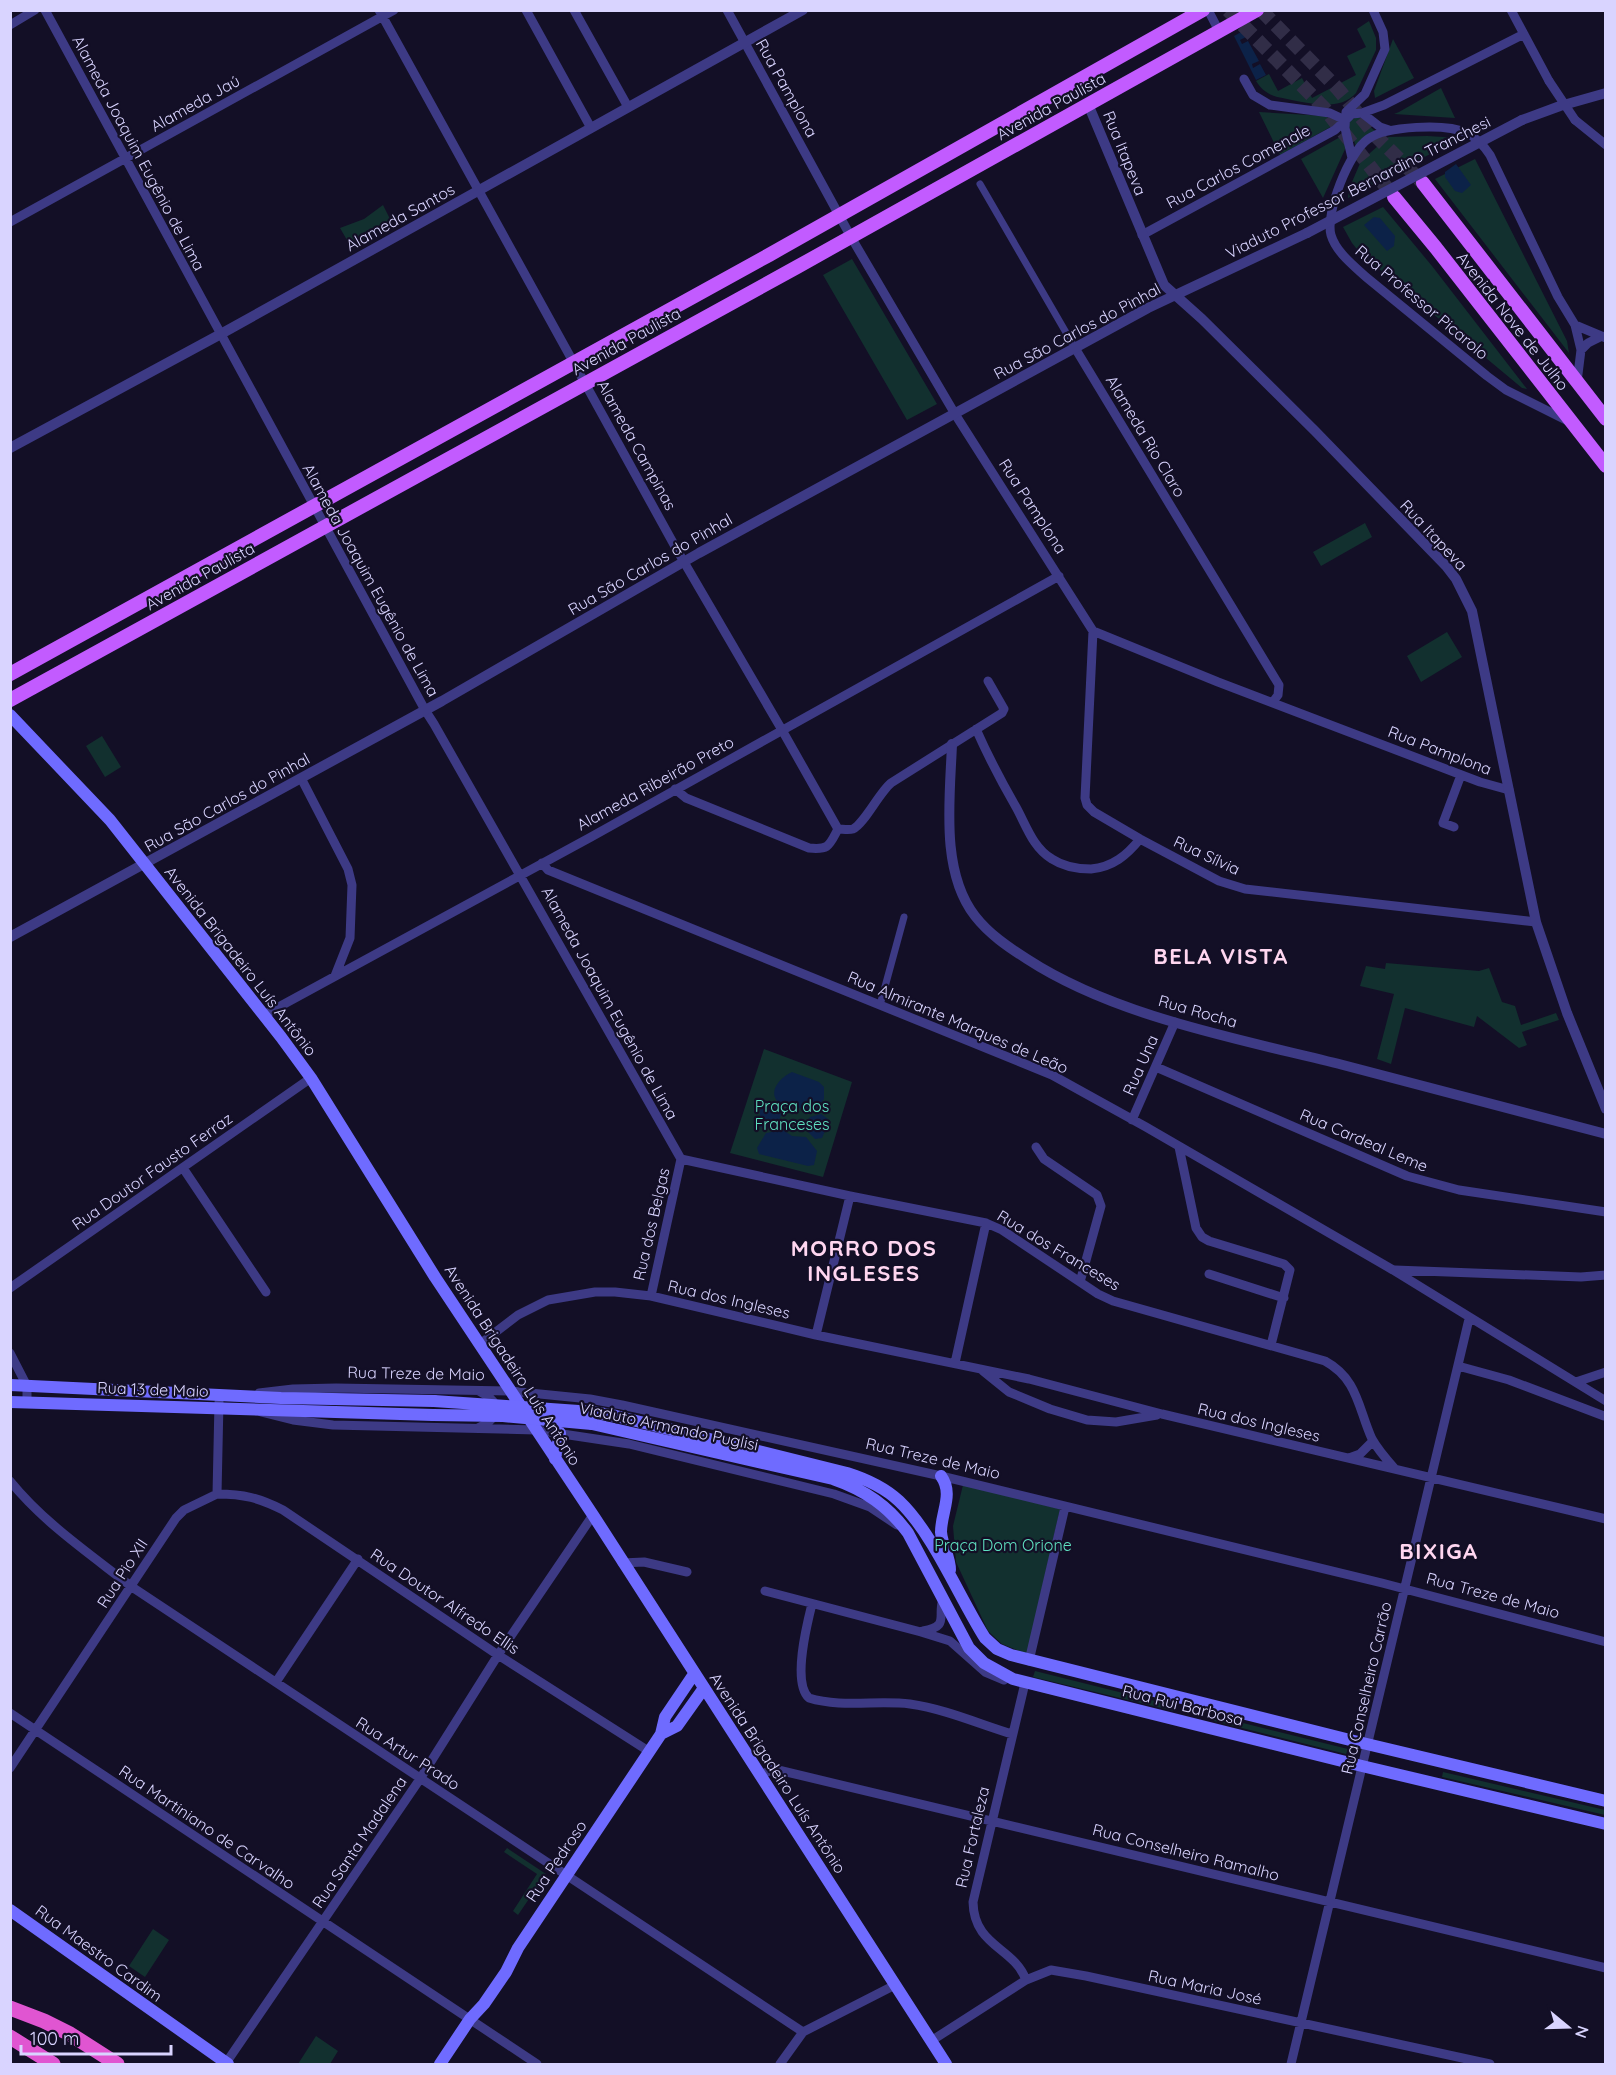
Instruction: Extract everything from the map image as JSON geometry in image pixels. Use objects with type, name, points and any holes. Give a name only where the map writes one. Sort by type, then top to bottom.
[{"type":"highway","points":[[10,2008],[70,2034],[117,2064]]},
{"type":"highway","points":[[10,2037],[53,2064]]},
{"type":"main road","name":"Avenida Paulista","points":[[10,674],[841,215],[1203,10]]},
{"type":"main road","name":"Avenida Paulista","points":[[10,700],[851,237],[1257,10]]},
{"type":"main road","name":"Avenida Nove de Julho","points":[[1423,183],[1605,419]]},
{"type":"main road","name":"Avenida Nove de Julho","points":[[1394,197],[1605,466]]},
{"type":"main road","name":"Avenida Brigadeiro Luís Antônio","points":[[10,715],[111,820],[311,1078],[435,1277],[593,1515],[946,2064]]},
{"type":"main road","name":"Rua 13 de Maio","points":[[10,1385],[281,1398]]},
{"type":"main road","name":"Viaduto Armando Puglisi","points":[[281,1398],[434,1401],[593,1418],[853,1486],[884,1505],[908,1533]]},
{"type":"main road","name":"Rua 13 de Maio","points":[[10,1402],[294,1411]]},
{"type":"main road","name":"Viaduto Armando Puglisi","points":[[294,1411],[627,1419],[847,1473],[877,1485],[898,1500],[924,1532],[950,1577]]},
{"type":"main road","points":[[555,1459],[560,1433]]},
{"type":"main road","points":[[941,1476],[948,1492],[941,1533],[950,1564],[950,1577],[985,1638],[997,1649],[1029,1661]]},
{"type":"main road","points":[[908,1533],[969,1648],[984,1663],[1013,1679]]},
{"type":"main road","name":"Rua Rui Barbosa","points":[[1029,1661],[1605,1801]]},
{"type":"main road","name":"Rua Pedroso","points":[[440,2064],[470,2019],[484,2004],[506,1972],[518,1947],[662,1734],[665,1717],[694,1674]]},
{"type":"main road","name":"Rua Rui Barbosa","points":[[1013,1679],[1430,1783],[1605,1824]]},
{"type":"main road","points":[[662,1734],[677,1726],[704,1688]]},
{"type":"main road","points":[[1182,1699],[1187,1713],[1182,1722]]},
{"type":"main road","points":[[1204,1727],[1202,1716],[1210,1706]]},
{"type":"main road","points":[[1430,1783],[1435,1761]]},
{"type":"main road","name":"Rua Maestro Cardim","points":[[10,1910],[227,2064]]},
{"type":"street","points":[[10,25],[35,10]]},
{"type":"street","name":"Alameda Joaquim Eugênio de Lima","points":[[45,10],[219,335],[425,710],[681,1159]]},
{"type":"street","name":"Alameda Jaú","points":[[10,222],[381,14],[394,10]]},
{"type":"street","points":[[526,10],[591,128]]},
{"type":"street","points":[[574,10],[628,107]]},
{"type":"street","name":"Rua Pamplona","points":[[727,10],[851,237],[955,414],[1094,631],[1461,775],[1509,790]]},
{"type":"street","name":"Alameda Santos","points":[[10,448],[219,335],[802,10]]},
{"type":"street","points":[[1208,10],[1219,31]]},
{"type":"street","points":[[1352,158],[1345,120],[1349,108],[1363,97],[1379,65],[1384,49],[1383,32],[1373,10]]},
{"type":"street","points":[[1511,10],[1550,81],[1575,120],[1605,145]]},
{"type":"street","name":"Alameda Campinas","points":[[381,14],[684,562],[838,829]]},
{"type":"street","points":[[1345,120],[1352,114],[1362,113],[1403,96],[1524,34]]},
{"type":"street","points":[[1244,79],[1253,95],[1270,105],[1330,113],[1345,120]]},
{"type":"street","name":"Viaduto Professor Bernardino Tranchesi","points":[[1174,296],[1298,238],[1522,120],[1605,93]]},
{"type":"street","name":"Rua Itapeva","points":[[1088,104],[1164,285],[1315,432],[1456,579],[1472,611],[1536,922],[1605,1109]]},
{"type":"street","points":[[1362,113],[1380,127],[1389,130]]},
{"type":"street","name":"Rua Carlos Comenale","points":[[1142,235],[1298,152],[1335,130],[1345,120]]},
{"type":"street","points":[[1352,158],[1358,147],[1368,139],[1389,130],[1436,128],[1454,130],[1466,133],[1481,143],[1490,155],[1558,297],[1575,326],[1581,350],[1577,382]]},
{"type":"street","name":"Rua Professor Picarolo","points":[[1352,158],[1337,194],[1329,223],[1331,236],[1348,261],[1506,390],[1572,423]]},
{"type":"street","name":"Alameda Rio Claro","points":[[980,184],[1075,348],[1279,685],[1278,695],[1273,702]]},
{"type":"street","name":"Rua São Carlos do Pinhal","points":[[10,937],[425,710],[684,562],[1148,308],[1174,296]]},
{"type":"street","points":[[1575,326],[1604,337]]},
{"type":"street","points":[[1581,350],[1604,337]]},
{"type":"street","name":"Alameda Ribeirão Preto","points":[[264,1016],[1059,576]]},
{"type":"street","name":"Rua Sílvia","points":[[1094,631],[1085,798],[1087,805],[1094,812],[1219,881],[1245,889],[1536,922]]},
{"type":"street","points":[[675,789],[686,798],[809,848],[820,849],[831,844],[838,829],[852,829],[858,824],[882,791],[891,783],[1003,711],[988,681]]},
{"type":"street","points":[[976,729],[997,775],[1033,840],[1050,858],[1068,867],[1083,869],[1107,866],[1128,853],[1140,839]]},
{"type":"street","name":"Rua Rocha","points":[[952,744],[950,806],[954,873],[974,915],[996,938],[1049,974],[1103,998],[1175,1022],[1605,1134]]},
{"type":"street","points":[[1443,823],[1461,775]]},
{"type":"street","points":[[301,778],[348,869],[352,885],[350,943],[335,976]]},
{"type":"street","points":[[1433,819],[1454,827]]},
{"type":"street","name":"Rua Almirante Marques de Leão","points":[[542,863],[548,870],[1052,1075],[1393,1270],[1605,1401]]},
{"type":"street","points":[[880,1005],[904,917]]},
{"type":"street","name":"Rua Una","points":[[1132,1120],[1175,1022]]},
{"type":"street","name":"Rua Cardeal Leme","points":[[1156,1067],[1418,1180],[1459,1191],[1605,1212]]},
{"type":"street","name":"Rua Doutor Fausto Ferraz","points":[[10,1288],[311,1078]]},
{"type":"street","points":[[1036,1147],[1044,1159],[1097,1195],[1100,1200],[1101,1206],[1080,1281]]},
{"type":"street","points":[[1179,1147],[1198,1232],[1202,1237],[1288,1266],[1291,1274],[1271,1345]]},
{"type":"street","name":"Rua dos Franceses","points":[[681,1159],[986,1223],[1002,1230],[1098,1294],[1113,1301],[1325,1361],[1342,1372],[1350,1383],[1373,1441],[1395,1469]]},
{"type":"street","name":"Rua dos Belgas","points":[[651,1296],[681,1159]]},
{"type":"street","points":[[183,1168],[266,1292]]},
{"type":"street","points":[[816,1335],[850,1196]]},
{"type":"street","points":[[955,1363],[986,1223]]},
{"type":"street","points":[[1393,1270],[1581,1277],[1605,1275]]},
{"type":"street","points":[[1209,1274],[1284,1298]]},
{"type":"street","name":"Rua dos Ingleses","points":[[480,1344],[518,1315],[548,1300],[595,1292],[651,1296],[816,1335],[1029,1379],[1162,1414],[1605,1519]]},
{"type":"street","name":"Rua Conselheiro Carrão","points":[[1291,2064],[1469,1319]]},
{"type":"street","points":[[10,1353],[27,1386],[27,1402]]},
{"type":"street","points":[[1458,1366],[1509,1380],[1604,1416]]},
{"type":"street","name":"Rua dos Ingleses","points":[[982,1370],[1009,1392],[1042,1406],[1087,1420],[1116,1422],[1162,1414]]},
{"type":"street","points":[[1576,1382],[1605,1372]]},
{"type":"street","name":"Rua Treze de Maio","points":[[242,1395],[327,1388],[479,1390],[570,1397],[622,1405],[941,1476],[1405,1589],[1605,1642]]},
{"type":"street","points":[[476,1429],[490,1422],[496,1414],[497,1407],[493,1400],[479,1390]]},
{"type":"street","points":[[217,1494],[219,1394]]},
{"type":"street","points":[[540,1394],[555,1413],[560,1433]]},
{"type":"street","points":[[570,1397],[565,1406],[563,1418],[566,1425],[577,1435]]},
{"type":"street","points":[[250,1409],[272,1416],[333,1425],[536,1430],[629,1444],[834,1494],[870,1507],[908,1533]]},
{"type":"street","points":[[1349,1458],[1360,1454],[1373,1441]]},
{"type":"street","name":"Rua Artur Prado","points":[[10,1481],[24,1498],[53,1524],[132,1587],[803,2032]]},
{"type":"street","name":"Rua Doutor Alfredo Ellis","points":[[217,1494],[240,1494],[262,1499],[283,1510],[498,1655],[650,1752]]},
{"type":"street","name":"Rua Pio XII","points":[[10,1768],[176,1518],[184,1510],[217,1494]]},
{"type":"street","points":[[1029,1661],[1065,1507]]},
{"type":"street","name":"Rua Santa Madalena","points":[[227,2064],[420,1779],[498,1655],[593,1515]]},
{"type":"street","points":[[276,1682],[358,1559]]},
{"type":"street","points":[[622,1563],[644,1562],[687,1572]]},
{"type":"street","name":"Rua Rui Barbosa","points":[[765,1591],[950,1641],[986,1672],[1004,1680],[1013,1679]]},
{"type":"street","points":[[921,1632],[933,1629],[941,1623],[943,1599]]},
{"type":"street","points":[[812,1604],[802,1644],[801,1662],[803,1690],[809,1698],[834,1702],[911,1704],[948,1713],[1012,1734]]},
{"type":"street","name":"Rua Fortaleza","points":[[1025,1683],[975,1887],[973,1913],[983,1934],[993,1946],[1022,1970],[1026,1980]]},
{"type":"street","name":"Rua Martiniano de Carvalho","points":[[10,1713],[537,2064]]},
{"type":"street","name":"Rua Conselheiro Ramalho","points":[[760,1774],[774,1769],[1605,1968]]},
{"type":"street","name":"Rua Maria José","points":[[931,2041],[1026,1980],[1051,1970],[1490,2064]]},
{"type":"street","points":[[780,2064],[803,2032],[895,1985]]},
{"type":"green space","points":[[1369,21],[1376,38],[1376,50],[1356,93],[1348,99],[1329,105],[1297,101],[1270,94],[1256,81],[1269,74],[1278,91],[1302,78],[1312,98],[1356,75],[1347,56],[1366,47],[1357,29]]},
{"type":"green space","points":[[1393,39],[1414,78],[1375,98],[1374,91]]},
{"type":"green space","points":[[1441,88],[1455,118],[1394,114],[1399,112]]},
{"type":"green space","points":[[1259,112],[1326,116],[1334,125],[1280,155]]},
{"type":"green space","points":[[1359,117],[1375,131],[1356,148],[1349,125],[1350,121]]},
{"type":"green space","points":[[1342,136],[1346,147],[1323,198],[1301,159]]},
{"type":"green space","points":[[1388,137],[1460,138],[1348,198],[1349,189],[1361,161]]},
{"type":"green space","points":[[1475,159],[1567,341],[1569,353],[1435,179]]},
{"type":"green space","points":[[383,205],[392,223],[351,247],[340,228],[364,219]]},
{"type":"green space","points":[[1383,207],[1432,266],[1527,389],[1522,388],[1360,253],[1352,243],[1343,227]]},
{"type":"green space","points":[[852,259],[937,404],[907,420],[823,275]]},
{"type":"green space","points":[[1365,523],[1372,537],[1321,566],[1313,552]]},
{"type":"green space","points":[[1447,632],[1462,657],[1421,682],[1407,656]]},
{"type":"green space","points":[[102,736],[121,767],[105,777],[86,746]]},
{"type":"green space","points":[[1386,963],[1479,971],[1489,968],[1502,1002],[1515,1006],[1521,1025],[1556,1013],[1559,1020],[1522,1032],[1527,1045],[1519,1048],[1477,1016],[1474,1027],[1405,1008],[1391,1064],[1377,1059],[1394,994],[1360,986],[1366,966],[1385,969]]},
{"type":"green space","name":"Praça dos Franceses","points":[[764,1049],[852,1082],[823,1177],[730,1153]]},
{"type":"green space","name":"Praça Dom Orione","points":[[963,1485],[1060,1509],[1027,1654],[1002,1644],[988,1631],[956,1562],[953,1526]]},
{"type":"green space","points":[[1035,1671],[1175,1706],[1174,1711],[1033,1677]]},
{"type":"green space","points":[[1215,1716],[1348,1749],[1346,1754],[1214,1721]]},
{"type":"green space","points":[[1443,1772],[1605,1810],[1605,1815],[1442,1777]]},
{"type":"green space","points":[[507,1848],[546,1874],[518,1915],[513,1911],[537,1874],[504,1852]]},
{"type":"green space","points":[[153,1929],[169,1940],[145,1977],[129,1966]]},
{"type":"green space","points":[[316,2036],[338,2051],[330,2064],[298,2064]]},
{"type":"water","points":[[1243,31],[1246,37],[1240,40],[1242,44],[1248,41],[1259,61],[1252,64],[1253,68],[1260,64],[1266,75],[1256,80],[1234,36]]},
{"type":"water","points":[[1456,164],[1471,185],[1462,193],[1455,191],[1445,177],[1445,172]]},
{"type":"water","points":[[1374,217],[1380,218],[1395,236],[1394,246],[1387,251],[1364,225]]},
{"type":"water","points":[[792,1072],[819,1082],[824,1087],[824,1099],[815,1110],[786,1106],[777,1101],[774,1091],[776,1087]]},
{"type":"water","points":[[763,1102],[775,1105],[781,1115],[773,1126],[764,1128],[760,1127],[760,1111]]},
{"type":"water","points":[[821,1114],[828,1119],[828,1124],[822,1138],[815,1139],[807,1131],[806,1123],[810,1117]]},
{"type":"water","points":[[783,1130],[792,1136],[806,1137],[817,1151],[814,1165],[808,1166],[759,1154],[757,1148],[766,1133]]},
{"type":"tunnel","points":[[1228,10],[1325,109],[1394,197]]},
{"type":"tunnel","points":[[1261,10],[1338,89],[1376,136],[1423,183]]},
{"type":"district","name":"BELA VISTA","points":[[1221,956]]},
{"type":"district","name":"MORRO DOS INGLESES","points":[[864,1260]]},
{"type":"district","name":"BIXIGA","points":[[1439,1551]]}]
